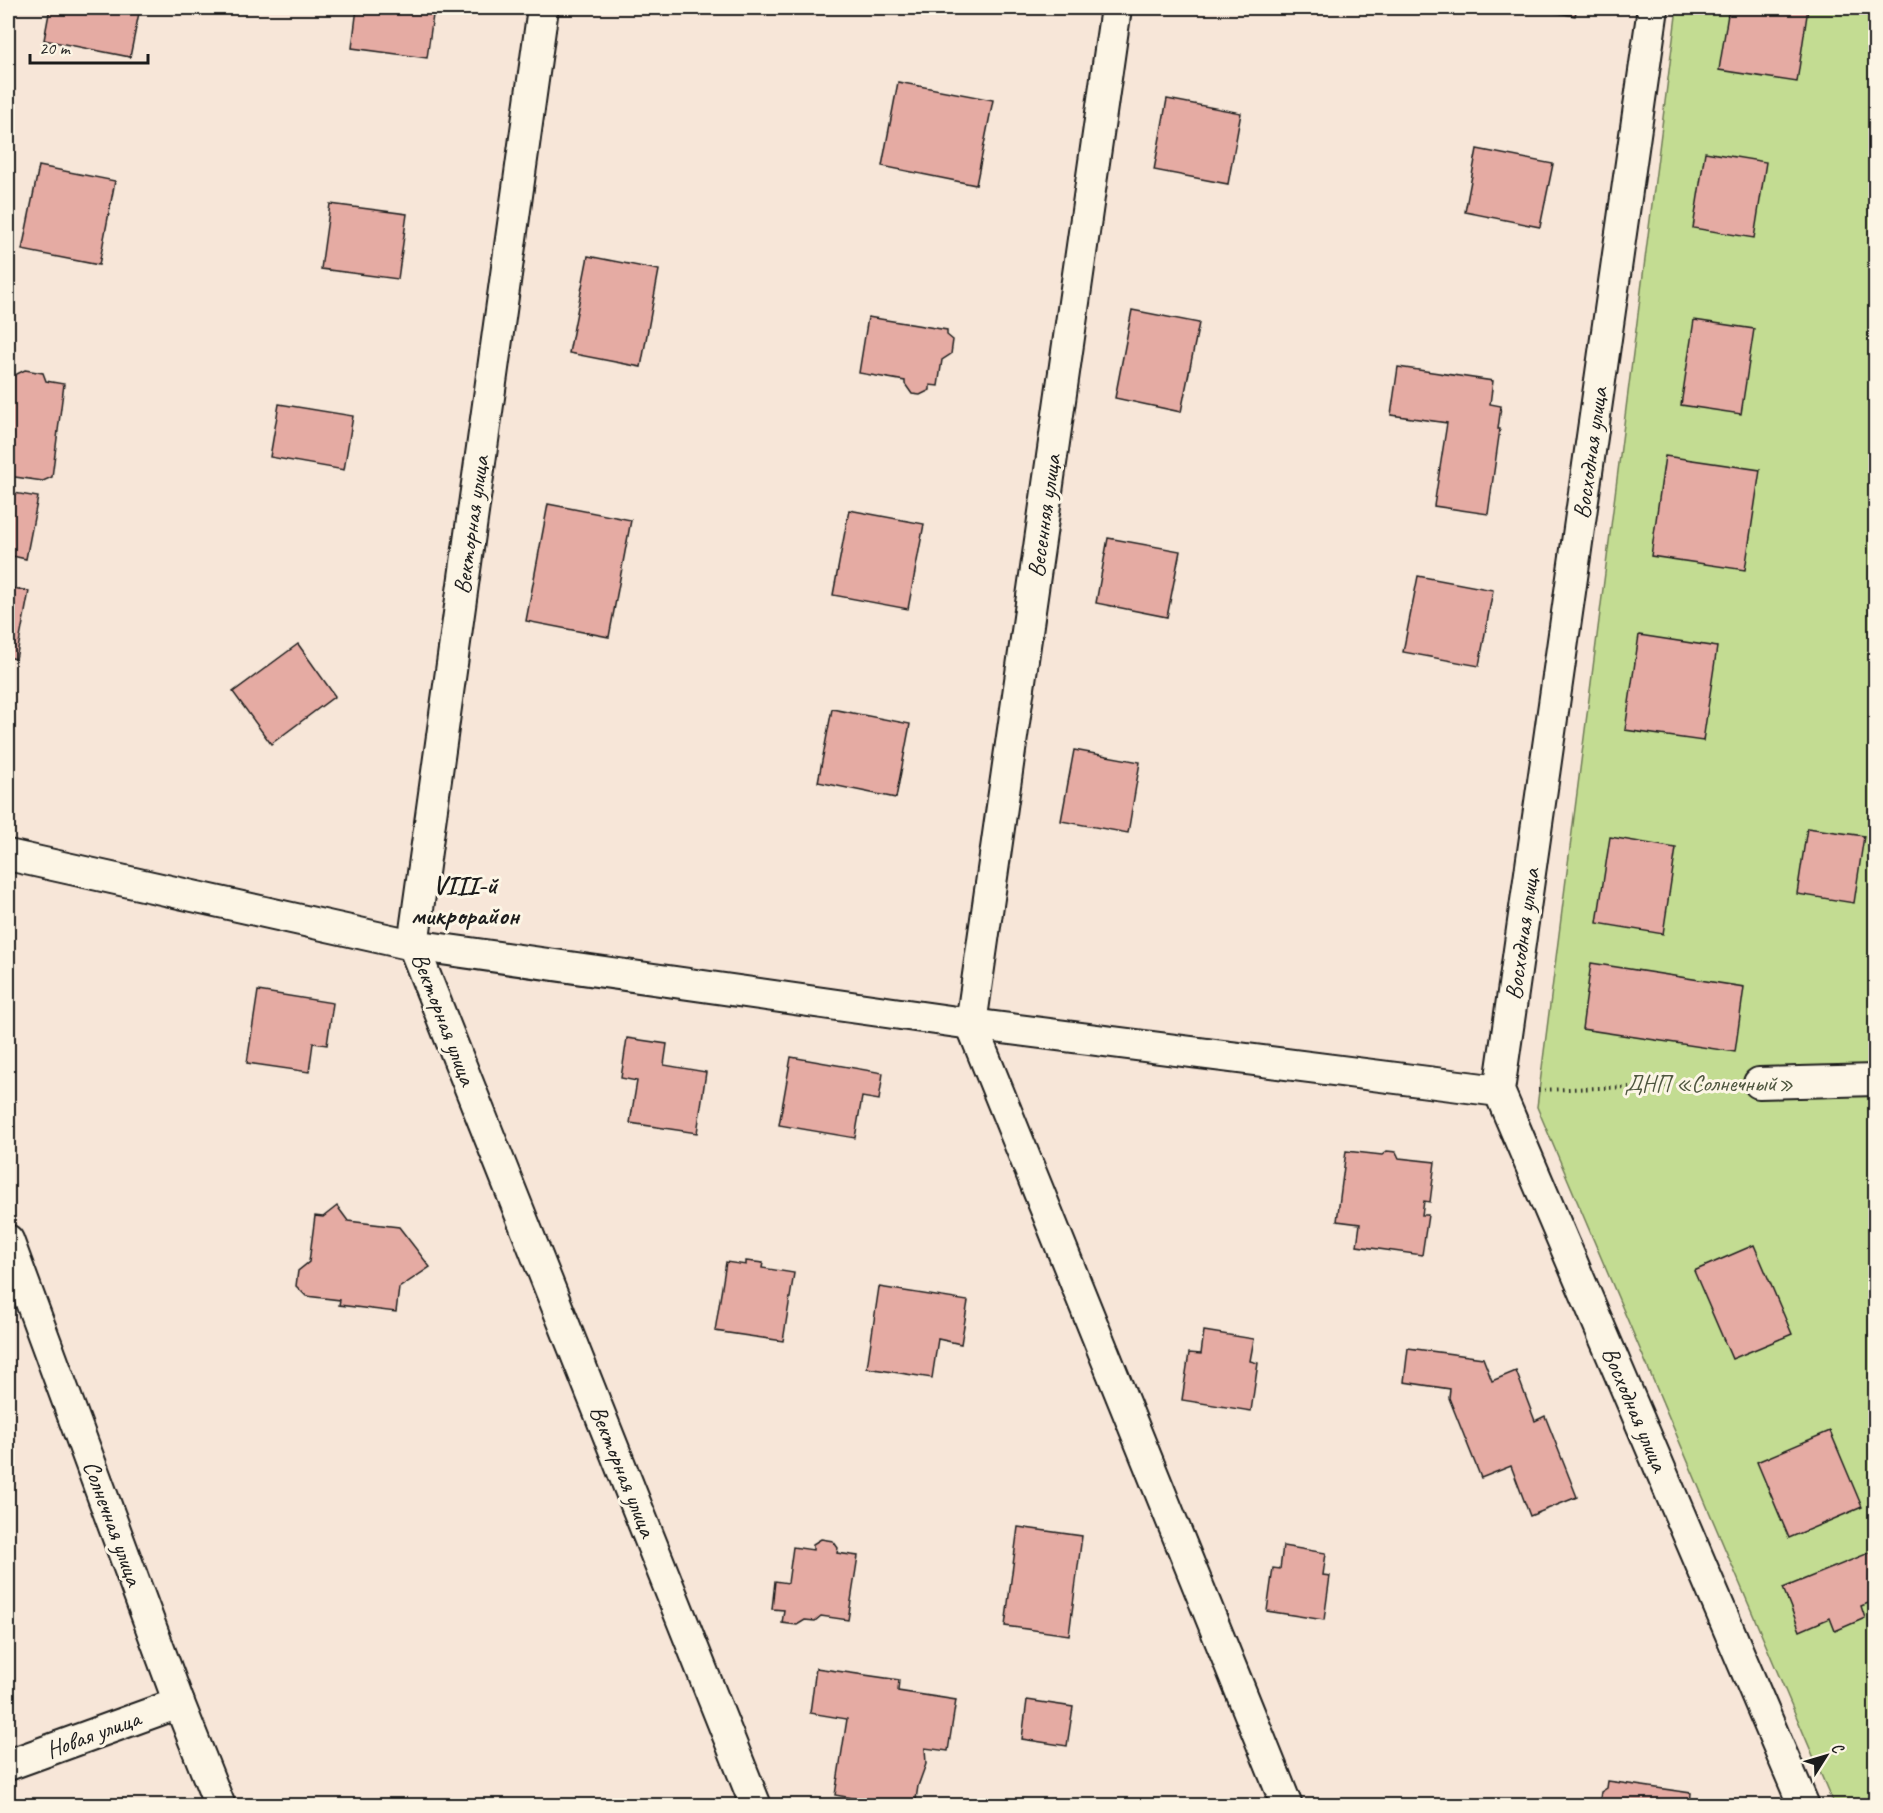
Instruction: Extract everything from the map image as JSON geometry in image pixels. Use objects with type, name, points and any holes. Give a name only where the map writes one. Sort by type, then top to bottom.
[{"type":"street","name":"Векторная улица","points":[[543,8],[413,945],[756,1806]]},
{"type":"street","name":"Весенняя улица","points":[[971,1024],[1116,8]]},
{"type":"street","name":"Восходная улица","points":[[1653,8],[1499,1091],[1804,1806]]},
{"type":"street","points":[[8,855],[413,945],[971,1024],[1499,1091]]},
{"type":"street","points":[[971,1024],[1287,1806]]},
{"type":"street","points":[[1759,1083],[1875,1080]]},
{"type":"street","name":"Солнечная улица","points":[[8,1240],[179,1703],[220,1806]]},
{"type":"street","name":"Новая улица","points":[[8,1765],[179,1703]]},
{"type":"path","points":[[1499,1091],[1759,1083]]},
{"type":"green space","name":"ДНП «Солнечный»","points":[[1677,8],[1875,8],[1875,1805],[1834,1805],[1537,1107]]},
{"type":"building","points":[[50,8],[140,8],[130,57],[44,40]]},
{"type":"building","points":[[357,8],[434,8],[427,58],[352,48]]},
{"type":"building","points":[[1529,8],[1577,8],[1575,16]]},
{"type":"building","points":[[1729,8],[1808,8],[1797,82],[1719,70]]},
{"type":"building","points":[[898,82],[993,100],[976,185],[882,166]]},
{"type":"building","points":[[1167,99],[1241,113],[1228,184],[1154,170]]},
{"type":"building","points":[[1477,149],[1553,164],[1540,227],[1465,212]]},
{"type":"building","points":[[1705,152],[1766,162],[1754,238],[1693,228]]},
{"type":"building","points":[[39,166],[115,181],[99,265],[22,250]]},
{"type":"building","points":[[330,204],[407,214],[398,279],[321,269]]},
{"type":"building","points":[[588,256],[659,270],[641,367],[569,353]]},
{"type":"building","points":[[1132,310],[1199,323],[1181,412],[1115,398]]},
{"type":"building","points":[[868,317],[947,330],[947,335],[953,340],[951,354],[942,360],[938,386],[930,385],[930,390],[920,395],[912,394],[905,381],[859,373]]},
{"type":"building","points":[[1694,320],[1754,329],[1741,414],[1681,405]]},
{"type":"building","points":[[1398,367],[1493,381],[1490,404],[1501,406],[1488,514],[1434,506],[1447,423],[1391,415]]},
{"type":"building","points":[[25,370],[43,373],[46,381],[64,384],[52,477],[43,481],[8,476],[8,374],[15,375]]},
{"type":"building","points":[[279,404],[353,416],[344,470],[270,457]]},
{"type":"building","points":[[1665,456],[1760,470],[1745,570],[1651,556]]},
{"type":"building","points":[[8,492],[38,497],[26,559],[8,555]]},
{"type":"building","points":[[548,504],[631,520],[609,637],[526,621]]},
{"type":"building","points":[[849,510],[924,524],[908,609],[833,595]]},
{"type":"building","points":[[1108,538],[1180,551],[1167,617],[1096,603]]},
{"type":"building","points":[[1418,576],[1493,590],[1479,666],[1403,652]]},
{"type":"building","points":[[8,587],[29,591],[16,659],[8,657]]},
{"type":"building","points":[[1639,635],[1717,647],[1703,741],[1625,730]]},
{"type":"building","points":[[298,644],[335,696],[271,744],[233,692]]},
{"type":"building","points":[[832,709],[910,724],[896,798],[818,782]]},
{"type":"building","points":[[1074,750],[1140,762],[1128,833],[1061,821]]},
{"type":"building","points":[[1807,828],[1864,836],[1854,903],[1797,894]]},
{"type":"building","points":[[1610,837],[1676,848],[1663,934],[1597,923]]},
{"type":"building","points":[[1591,963],[1744,987],[1735,1052],[1582,1029]]},
{"type":"building","points":[[258,991],[333,1003],[327,1045],[313,1043],[309,1072],[247,1063]]},
{"type":"building","points":[[627,1038],[667,1044],[664,1065],[706,1072],[697,1133],[630,1123],[637,1081],[621,1078]]},
{"type":"building","points":[[791,1057],[883,1073],[879,1100],[862,1097],[855,1138],[779,1125]]},
{"type":"building","points":[[1346,1151],[1382,1155],[1387,1151],[1396,1152],[1399,1158],[1435,1162],[1430,1202],[1424,1201],[1422,1215],[1428,1215],[1422,1255],[1357,1246],[1360,1224],[1337,1221]]},
{"type":"building","points":[[337,1206],[348,1221],[399,1227],[430,1267],[399,1288],[396,1312],[339,1305],[340,1300],[306,1296],[296,1286],[298,1271],[309,1262],[315,1216],[323,1217]]},
{"type":"building","points":[[1754,1245],[1792,1334],[1732,1359],[1694,1271]]},
{"type":"building","points":[[746,1261],[763,1263],[762,1268],[794,1273],[783,1341],[715,1331],[726,1262],[746,1265]]},
{"type":"building","points":[[879,1287],[968,1301],[961,1344],[938,1339],[932,1378],[867,1368]]},
{"type":"building","points":[[1204,1331],[1254,1339],[1250,1361],[1258,1363],[1251,1411],[1182,1400],[1189,1353],[1201,1354]]},
{"type":"building","points":[[1408,1348],[1483,1358],[1492,1381],[1516,1371],[1535,1421],[1545,1416],[1577,1497],[1530,1516],[1511,1466],[1481,1478],[1449,1398],[1450,1389],[1404,1382]]},
{"type":"building","points":[[1830,1431],[1862,1507],[1789,1538],[1757,1462]]},
{"type":"building","points":[[1018,1527],[1082,1536],[1069,1635],[1005,1626]]},
{"type":"building","points":[[821,1539],[833,1541],[838,1548],[837,1553],[858,1556],[848,1620],[821,1616],[815,1621],[805,1620],[797,1625],[782,1623],[784,1610],[772,1609],[775,1581],[788,1583],[793,1547],[813,1550],[813,1544]]},
{"type":"building","points":[[1283,1546],[1326,1553],[1323,1575],[1330,1576],[1324,1620],[1267,1611],[1273,1568],[1280,1569]]},
{"type":"building","points":[[1876,1550],[1876,1600],[1861,1606],[1865,1618],[1835,1631],[1830,1618],[1800,1631],[1783,1588]]},
{"type":"building","points":[[816,1668],[899,1680],[898,1691],[956,1700],[948,1751],[925,1748],[926,1764],[918,1786],[915,1806],[882,1803],[881,1806],[860,1806],[857,1799],[835,1795],[847,1719],[810,1713]]},
{"type":"building","points":[[1027,1700],[1073,1707],[1067,1746],[1022,1739]]},
{"type":"building","points":[[1608,1781],[1691,1793],[1690,1806],[1599,1806],[1601,1792],[1607,1788]]},
{"type":"district","name":"VIII-й микрорайон","points":[[465,900]]}]
